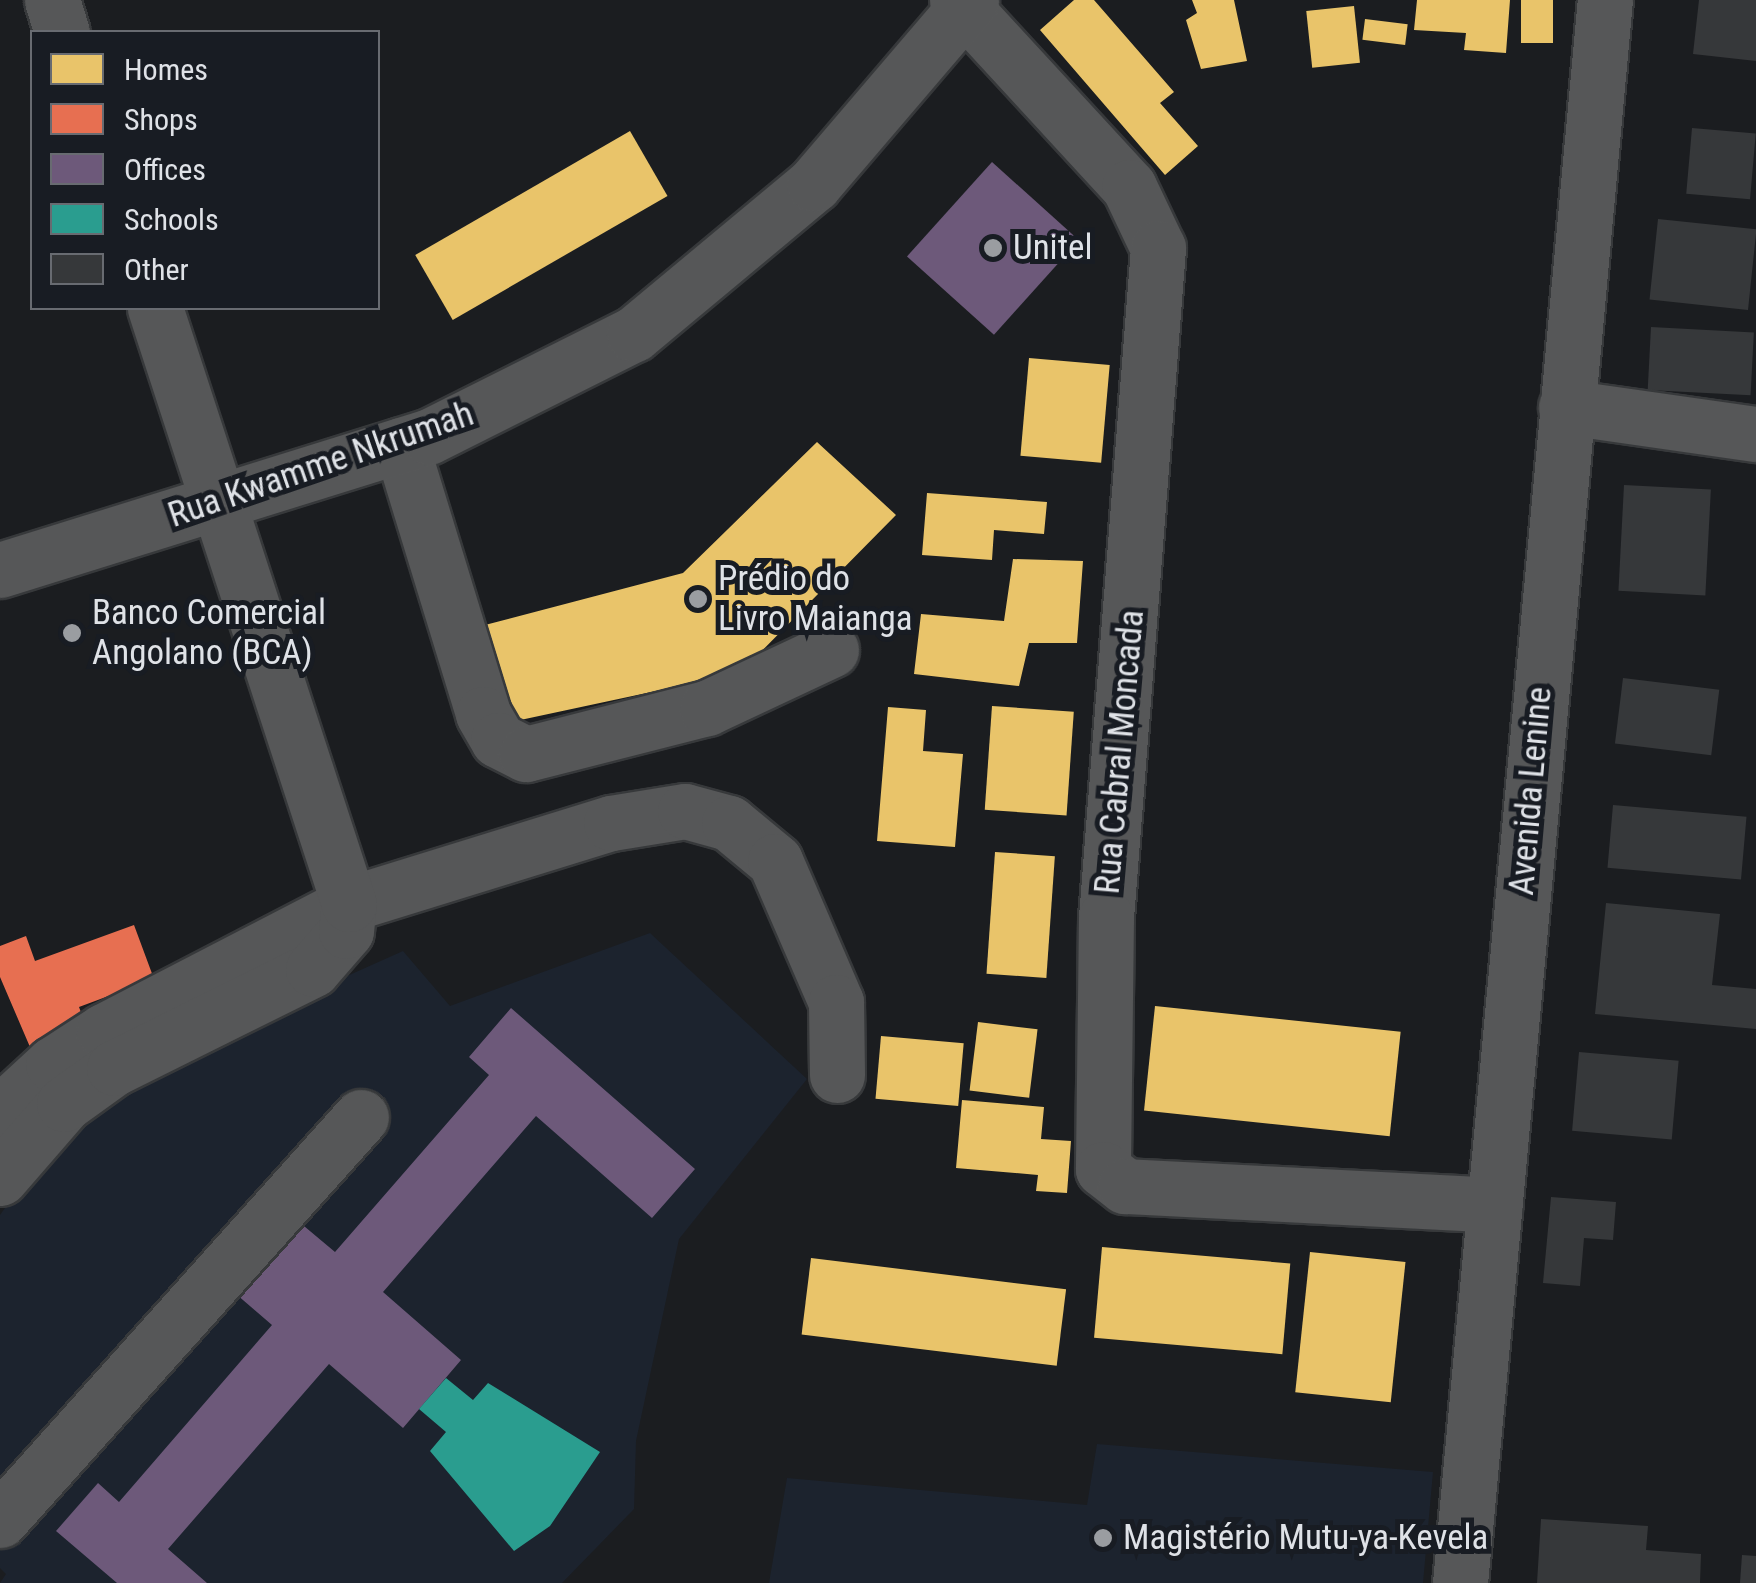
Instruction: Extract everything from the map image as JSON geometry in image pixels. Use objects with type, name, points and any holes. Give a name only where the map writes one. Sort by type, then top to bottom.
[{"type":"street","points":[[52,0],[61,30]]},
{"type":"street","name":"Avenida Lenine","points":[[1460,1583],[1605,0]]},
{"type":"street","name":"Rua Kwamme Nkrumah","points":[[0,570],[401,445],[533,389],[634,334],[726,264],[814,184],[963,3]]},
{"type":"street","name":"Rua Cabral Moncada","points":[[963,3],[1129,187],[1160,260],[1106,917],[1103,1169],[1124,1186],[1495,1205]]},
{"type":"street","points":[[0,1178],[64,1104],[114,1068],[313,968],[346,932],[349,904],[156,310]]},
{"type":"street","points":[[1566,407],[1756,434]]},
{"type":"street","points":[[401,445],[483,714],[498,740],[526,754],[707,708],[831,650]]},
{"type":"street","points":[[0,1113],[52,1064],[104,1030],[349,904],[611,823],[684,811],[729,823],[775,861],[836,1002],[837,1075]]},
{"type":"street","points":[[0,1520],[361,1117]]},
{"type":"shaded area","points":[[650,933],[807,1079],[679,1239],[636,1441],[634,1509],[562,1583],[0,1583],[6,1574],[0,1568],[0,1215],[44,1153],[182,1050],[403,951],[450,1006]]},
{"type":"shaded area","name":"Magistério Mutu-ya-Kevela","points":[[1097,1444],[1433,1472],[1423,1583],[769,1583],[787,1478],[1087,1505]]},
{"type":"building: Homes","points":[[1074,0],[1094,0],[1174,92],[1160,103],[1198,146],[1165,175],[1040,30]]},
{"type":"building: Homes","points":[[1192,0],[1234,0],[1247,61],[1201,69],[1186,20],[1197,13]]},
{"type":"building: Homes","points":[[1417,0],[1510,0],[1506,53],[1464,50],[1466,33],[1414,30]]},
{"type":"building: Homes","points":[[1521,0],[1553,0],[1553,43],[1521,43]]},
{"type":"building: Homes","points":[[1354,6],[1360,63],[1312,68],[1306,11]]},
{"type":"building: Homes","points":[[1365,19],[1408,24],[1405,45],[1362,40]]},
{"type":"building: Homes","points":[[630,131],[668,196],[453,320],[415,255]]},
{"type":"building: Homes","points":[[1029,358],[1110,365],[1101,463],[1020,456]]},
{"type":"building: Homes","name":"Prédio do Livro Maianga","points":[[817,442],[896,515],[740,673],[511,722],[485,625],[683,573]]},
{"type":"building: Homes","points":[[927,493],[1047,502],[1044,534],[994,530],[992,560],[922,555]]},
{"type":"building: Homes","points":[[1013,559],[1083,561],[1077,643],[1029,643],[1019,686],[914,674],[921,614],[1004,621]]},
{"type":"building: Homes","points":[[992,706],[1074,712],[1067,815],[985,810]]},
{"type":"building: Homes","points":[[888,707],[926,710],[923,751],[963,754],[955,847],[877,841]]},
{"type":"building: Homes","points":[[995,852],[1055,856],[1046,978],[986,974]]},
{"type":"building: Homes","points":[[1155,1006],[1401,1032],[1390,1136],[1144,1110]]},
{"type":"building: Homes","points":[[978,1022],[1038,1029],[1029,1098],[970,1090]]},
{"type":"building: Homes","points":[[881,1036],[964,1043],[958,1106],[876,1099]]},
{"type":"building: Homes","points":[[962,1100],[1044,1107],[1041,1139],[1071,1141],[1067,1193],[1036,1191],[1038,1175],[956,1168]]},
{"type":"building: Homes","points":[[1102,1247],[1290,1263],[1282,1354],[1094,1338]]},
{"type":"building: Homes","points":[[1310,1252],[1405,1262],[1391,1402],[1295,1392]]},
{"type":"building: Homes","points":[[811,1258],[1066,1289],[1057,1366],[802,1334]]},
{"type":"building: Shops","points":[[134,925],[154,979],[79,1007],[86,1026],[30,1047],[0,977],[0,946],[26,936],[35,961]]},
{"type":"building: Offices","name":"Unitel","points":[[992,162],[1079,240],[994,335],[907,256]]},
{"type":"building: Offices","points":[[511,1008],[695,1169],[652,1218],[536,1116],[383,1292],[461,1360],[403,1428],[329,1364],[168,1549],[207,1583],[117,1583],[56,1531],[98,1483],[119,1502],[272,1325],[236,1294],[298,1221],[335,1252],[489,1075],[469,1057]]},
{"type":"building: Schools","points":[[446,1378],[473,1400],[488,1383],[600,1452],[550,1526],[514,1551],[430,1451],[446,1432],[419,1409]]},
{"type":"building: Other","points":[[1699,0],[1756,0],[1756,61],[1693,54]]},
{"type":"building: Other","points":[[1692,128],[1756,134],[1750,199],[1686,194]]},
{"type":"building: Other","points":[[1658,219],[1756,229],[1748,310],[1650,300]]},
{"type":"building: Other","points":[[1651,327],[1754,332],[1751,395],[1648,390]]},
{"type":"building: Other","points":[[1624,485],[1711,490],[1705,595],[1618,591]]},
{"type":"building: Other","points":[[1623,678],[1719,690],[1711,755],[1615,744]]},
{"type":"building: Other","points":[[1613,805],[1746,817],[1741,879],[1608,868]]},
{"type":"building: Other","points":[[1606,903],[1720,914],[1712,985],[1756,989],[1756,1029],[1595,1014]]},
{"type":"building: Other","points":[[1579,1052],[1679,1061],[1672,1139],[1572,1131]]},
{"type":"building: Other","points":[[1551,1197],[1616,1202],[1613,1240],[1584,1238],[1580,1286],[1543,1283]]},
{"type":"building: Other","points":[[1541,1519],[1648,1526],[1646,1550],[1701,1554],[1700,1583],[1537,1583]]},
{"type":"building: Other","points":[[1742,1555],[1756,1556],[1756,1583],[1740,1583]]},
{"type":"place","name":"Unitel","points":[[993,248]]},
{"type":"place","name":"Prédio do Livro Maianga","points":[[698,599]]},
{"type":"place","name":"Banco Comercial Angolano (BCA)","points":[[72,633]]},
{"type":"place","name":"Magistério Mutu-ya-Kevela","points":[[1103,1538]]}]
